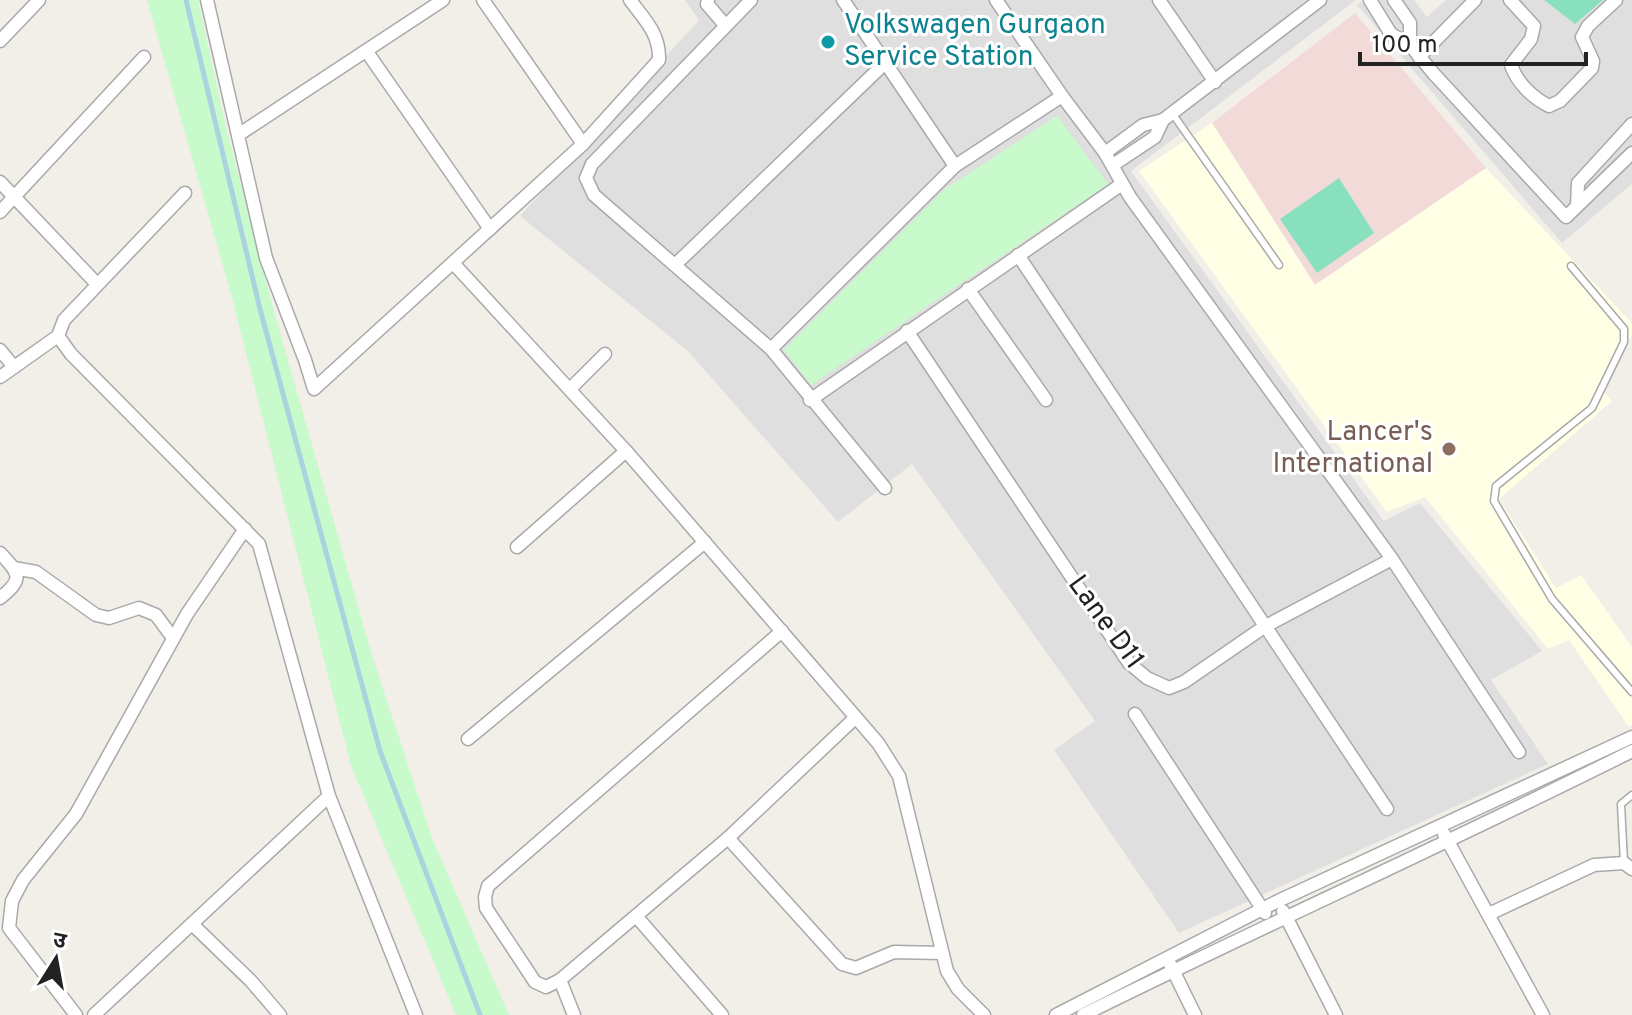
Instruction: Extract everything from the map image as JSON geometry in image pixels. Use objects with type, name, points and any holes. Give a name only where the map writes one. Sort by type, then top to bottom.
[{"type":"street","points":[[0,41],[39,0]]},
{"type":"street","points":[[238,135],[443,0]]},
{"type":"street","points":[[483,0],[583,144]]},
{"type":"street","points":[[211,2],[266,258],[314,389],[583,144],[659,60],[660,46],[656,34],[630,0]]},
{"type":"street","points":[[708,0],[707,4],[725,25]]},
{"type":"street","points":[[751,0],[592,164],[586,178],[594,195],[771,349],[885,488]]},
{"type":"street","points":[[843,0],[955,166]]},
{"type":"street","points":[[996,0],[1105,153],[1122,184],[1392,559],[1519,752]]},
{"type":"street","points":[[1159,0],[1215,82]]},
{"type":"street","points":[[1105,153],[1143,125],[1167,116],[1215,82],[1320,0]]},
{"type":"street","points":[[1370,0],[1391,34],[1410,45],[1566,217],[1632,153]]},
{"type":"street","points":[[1394,0],[1410,23],[1410,45]]},
{"type":"street","points":[[1419,57],[1475,0]]},
{"type":"street","points":[[1510,0],[1534,26],[1531,39],[1511,65],[1514,75],[1537,99],[1549,106],[1560,101],[1592,68],[1593,61],[1582,37],[1588,26],[1616,0]]},
{"type":"street","points":[[367,52],[490,229]]},
{"type":"street","points":[[0,212],[144,57]]},
{"type":"street","points":[[676,264],[885,63]]},
{"type":"street","points":[[771,349],[955,166],[1062,96]]},
{"type":"street","points":[[1113,165],[1155,137],[1167,116]]},
{"type":"street","points":[[1577,206],[1578,183],[1632,124]]},
{"type":"street","points":[[0,182],[97,284]]},
{"type":"street","points":[[810,400],[1122,184]]},
{"type":"street","points":[[0,377],[58,336],[64,320],[185,193]]},
{"type":"street","points":[[1018,255],[1387,809]]},
{"type":"street","points":[[454,264],[571,388],[878,743],[899,776],[947,971],[958,989],[984,1015]]},
{"type":"street","points":[[968,289],[1046,400]]},
{"type":"street","name":"Lane D11","points":[[907,331],[1129,663],[1147,678],[1169,688],[1184,682],[1264,627],[1392,559]]},
{"type":"street","points":[[58,336],[71,354],[259,544],[329,796],[416,1015]]},
{"type":"street","points":[[0,350],[14,367]]},
{"type":"street","points":[[571,388],[605,354]]},
{"type":"street","points":[[517,547],[626,451]]},
{"type":"street","points":[[76,1015],[9,928],[12,901],[23,880],[76,814],[173,638],[245,529]]},
{"type":"street","points":[[468,739],[705,542]]},
{"type":"street","points":[[0,553],[17,576],[15,586],[0,598]]},
{"type":"street","points":[[14,568],[36,572],[96,615],[109,618],[139,608],[156,615],[173,638]]},
{"type":"street","points":[[782,631],[488,886],[486,908],[535,982],[546,987],[560,980],[728,838],[855,718]]},
{"type":"street","points":[[1135,714],[1272,923]]},
{"type":"street","points":[[1056,1015],[1278,901],[1632,737]]},
{"type":"street","points":[[1083,1015],[1632,751]]},
{"type":"street","points":[[94,1015],[329,796]]},
{"type":"street","points":[[1441,827],[1543,1015]]},
{"type":"street","points":[[728,838],[842,964],[856,968],[894,952],[942,953]]},
{"type":"street","points":[[1489,914],[1594,865],[1628,866]]},
{"type":"street","points":[[1278,901],[1336,1015]]},
{"type":"street","points":[[636,916],[715,1013]]},
{"type":"street","points":[[192,924],[251,981],[280,1015]]},
{"type":"street","points":[[1167,958],[1195,1015]]},
{"type":"street","points":[[560,980],[574,1015]]},
{"type":"lane","points":[[1167,116],[1279,265]]},
{"type":"lane","points":[[1571,266],[1624,329],[1624,342],[1592,408],[1496,486],[1494,501],[1552,599],[1632,692]]},
{"type":"lane","points":[[1628,866],[1621,804],[1632,795]]},
{"type":"shaded area","points":[[685,0],[1356,0],[1131,171],[1384,521],[1420,503],[1542,651],[1491,680],[1548,764],[1179,933],[1054,750],[1095,721],[912,464],[838,522],[688,351],[520,216],[699,20]]},
{"type":"shaded area","points":[[1365,0],[1414,0],[1427,17],[1446,0],[1544,0],[1575,24],[1603,0],[1632,0],[1632,184],[1562,243],[1357,5]]},
{"type":"shaded area","points":[[1355,13],[1486,168],[1315,285],[1212,123]]},
{"type":"shaded area","name":"Lancer's International","points":[[1212,123],[1315,285],[1486,168],[1632,323],[1632,335],[1598,385],[1612,401],[1499,499],[1556,588],[1581,575],[1632,647],[1632,725],[1629,727],[1569,640],[1548,649],[1425,497],[1387,512],[1139,171]]},
{"type":"green space","points":[[147,0],[198,0],[226,127],[272,304],[372,655],[432,838],[509,1015],[456,1015],[351,766],[231,294]]},
{"type":"green space","points":[[1544,0],[1603,0],[1575,24]]},
{"type":"green space","points":[[1057,116],[1108,184],[811,385],[784,350],[945,189]]},
{"type":"green space","points":[[1339,178],[1374,233],[1317,273],[1280,219]]},
{"type":"waterway","points":[[186,0],[260,309],[380,751],[480,1015]]},
{"type":"place","name":"Volkswagen Gurgaon Service Station","points":[[828,42]]},
{"type":"place","name":"Lancer's International","points":[[1449,449]]}]
